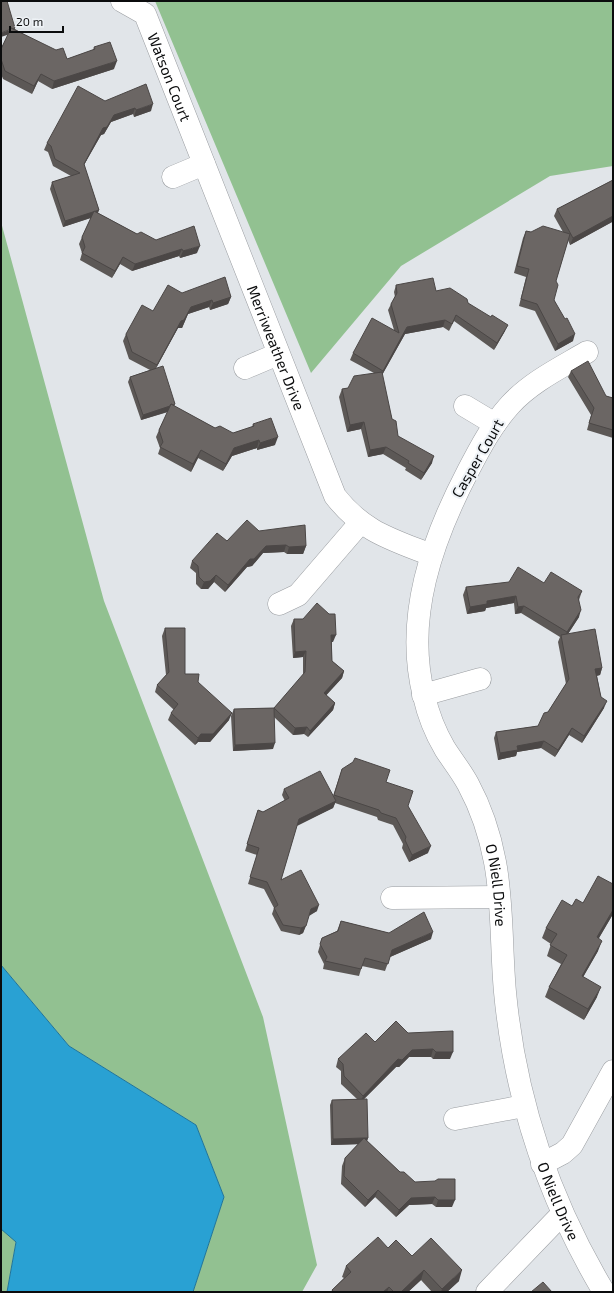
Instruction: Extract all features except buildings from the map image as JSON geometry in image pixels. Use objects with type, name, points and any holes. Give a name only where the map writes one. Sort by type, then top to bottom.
[{"type":"street","name":"Watson Court","points":[[122,1],[145,14],[204,164]]},
{"type":"street","points":[[173,177],[204,164]]},
{"type":"street","name":"Merriweather Drive","points":[[204,164],[335,496],[347,512],[360,523]]},
{"type":"street","name":"Casper Court","points":[[431,555],[452,502],[494,424],[511,404],[532,385],[587,352]]},
{"type":"street","points":[[246,368],[278,354]]},
{"type":"street","points":[[465,406],[494,424]]},
{"type":"street","points":[[279,604],[298,594],[360,523],[388,538],[431,555]]},
{"type":"street","name":"O Niell Drive","points":[[431,555],[421,593],[416,625],[416,653],[423,695],[434,727],[467,782],[481,811],[490,838],[499,898],[505,994],[513,1053],[524,1106],[542,1164],[562,1214],[584,1258],[604,1292]]},
{"type":"street","points":[[423,695],[480,679]]},
{"type":"street","points":[[392,898],[499,898]]},
{"type":"street","points":[[542,1164],[563,1153],[572,1145],[613,1071]]},
{"type":"street","points":[[455,1119],[524,1106]]},
{"type":"street","points":[[487,1292],[562,1214]]},
{"type":"green space","points":[[155,1],[613,1],[613,166],[550,176],[401,266],[311,373]]},
{"type":"green space","points":[[1,222],[104,601],[263,1017],[317,1265],[302,1292],[193,1292],[224,1197],[196,1125],[69,1046],[1,965]]},
{"type":"green space","points":[[1,1229],[16,1241],[7,1292],[1,1292]]},
{"type":"water","points":[[1,965],[69,1046],[196,1125],[224,1197],[193,1292],[7,1292],[16,1242],[1,1229]]}]
